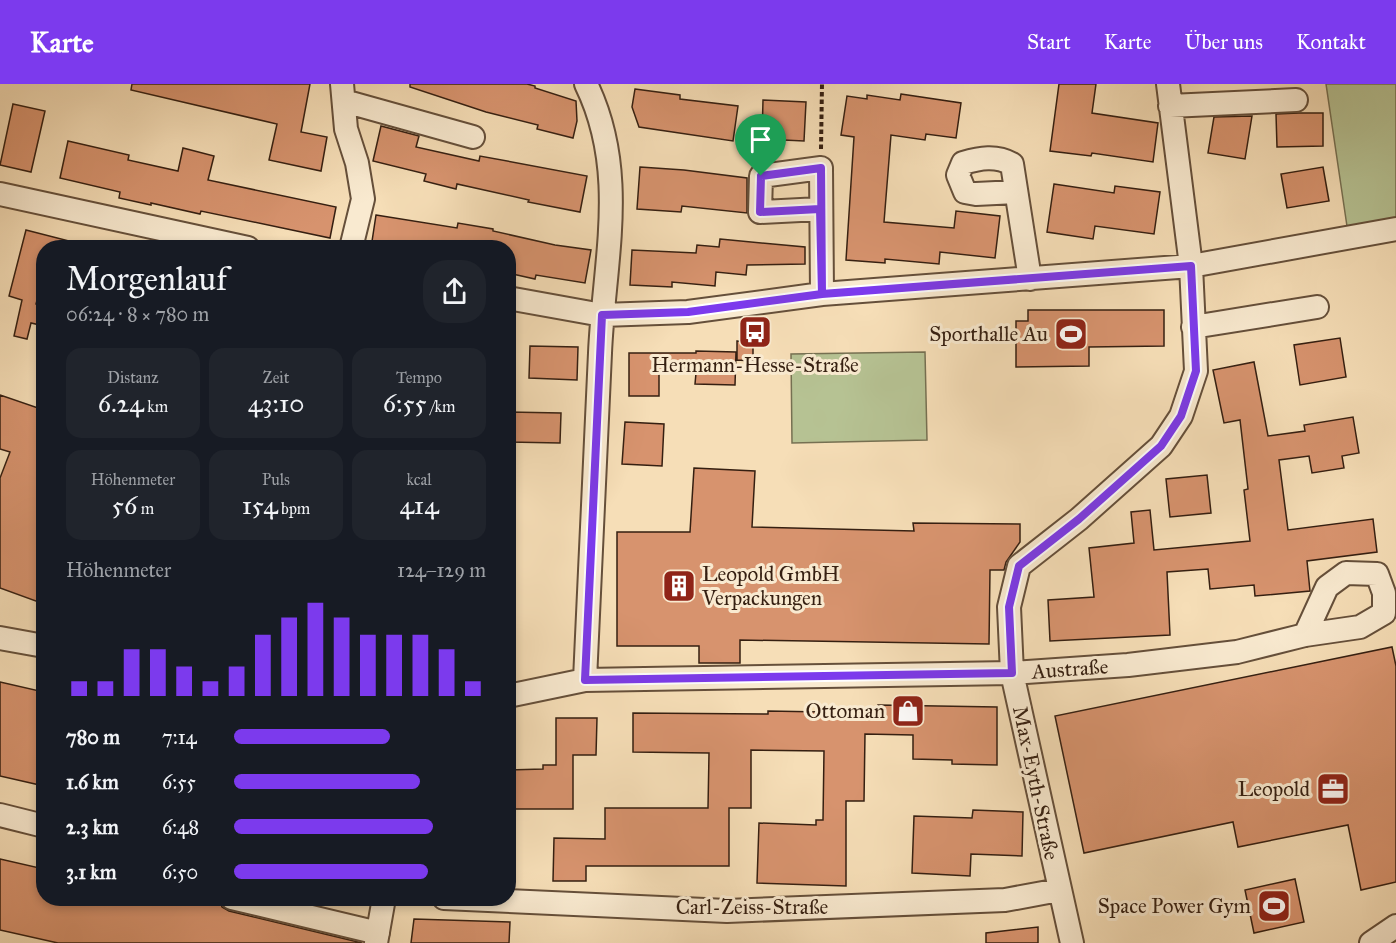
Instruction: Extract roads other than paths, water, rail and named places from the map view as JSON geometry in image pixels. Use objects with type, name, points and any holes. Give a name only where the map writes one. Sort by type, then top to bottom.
[{"type":"street","points":[[585,680],[602,315],[611,235],[611,162],[597,106],[586,84]]},
{"type":"street","points":[[353,240],[363,199],[357,163],[346,129],[343,92],[474,137]]},
{"type":"street","points":[[1169,95],[1296,100]]},
{"type":"street","name":"Max-Eyth-Straße","points":[[1072,943],[1012,673],[1009,607],[1019,566],[1079,519],[1161,446],[1181,416],[1196,371],[1191,266],[1169,95]]},
{"type":"street","points":[[820,209],[760,212],[761,176],[821,168],[822,294]]},
{"type":"street","points":[[1016,192],[1030,279]]},
{"type":"street","points":[[0,194],[211,240]]},
{"type":"street","points":[[516,299],[602,315],[688,312],[822,294],[1191,266],[1396,229]]},
{"type":"street","points":[[1194,327],[1317,307]]},
{"type":"street","name":"Austraße","points":[[516,694],[585,680],[1012,673],[1128,665],[1237,652],[1305,635]]},
{"type":"street","points":[[0,638],[36,645]]},
{"type":"street","points":[[0,815],[36,824]]},
{"type":"street","name":"Carl-Zeiss-Straße","points":[[516,901],[727,911],[1005,900],[1059,890]]},
{"type":"street","points":[[261,906],[377,938],[383,906]]},
{"type":"street","points":[[1371,943],[1396,926]]},
{"type":"place","name":"Hermann-Hesse-Straße","points":[[755,332]]},
{"type":"place","name":"Sporthalle Au","points":[[1071,334]]},
{"type":"place","name":"Leopold GmbH Verpackungen","points":[[679,586]]},
{"type":"place","name":"Ottoman","points":[[908,711]]},
{"type":"place","name":"Leopold","points":[[1333,789]]},
{"type":"place","name":"Space Power Gym","points":[[1274,906]]}]
